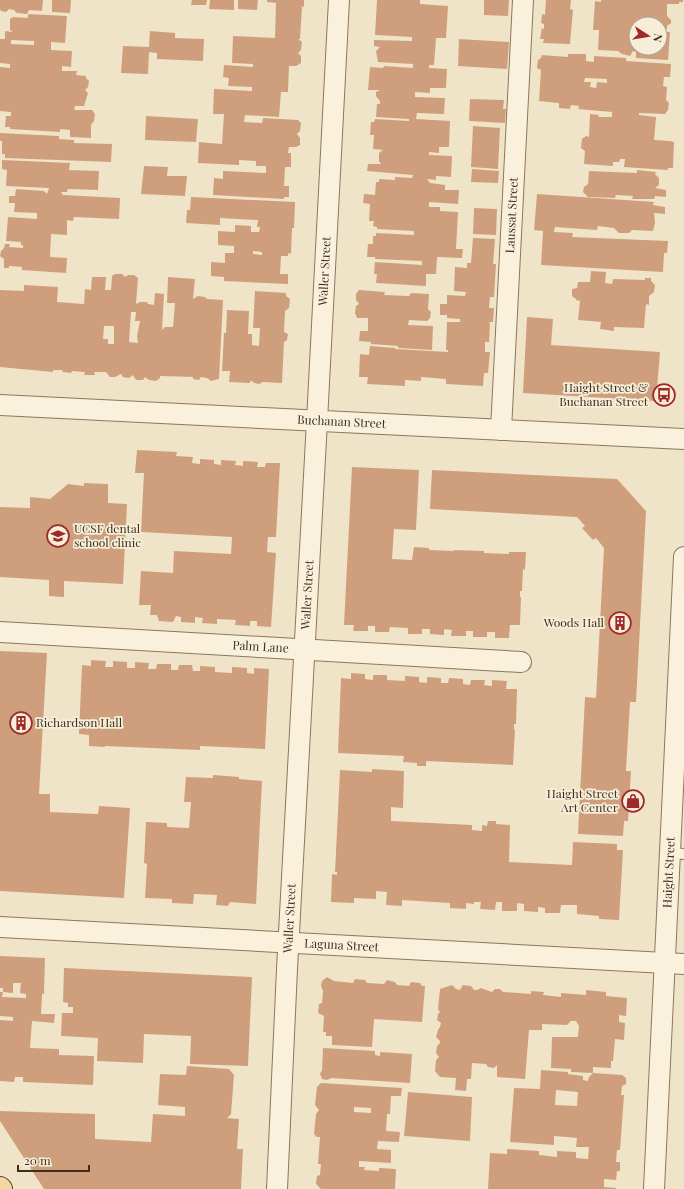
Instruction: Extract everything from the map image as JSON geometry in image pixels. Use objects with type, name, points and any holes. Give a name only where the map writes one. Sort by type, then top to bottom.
[{"type":"street","name":"Waller Street","points":[[277,1189],[339,0]]},
{"type":"street","name":"Laussat Street","points":[[501,430],[523,0]]},
{"type":"street","name":"Buchanan Street","points":[[0,405],[684,439]]},
{"type":"street","name":"Haight Street","points":[[654,1189],[674,963],[684,557]]},
{"type":"street","name":"Palm Lane","points":[[0,632],[522,662]]},
{"type":"street","name":"Laguna Street","points":[[0,927],[674,963]]},
{"type":"building","points":[[0,0],[43,0],[42,11],[29,10],[27,14],[17,13],[14,10],[9,9],[6,12],[1,11]]},
{"type":"building","points":[[52,0],[71,0],[70,13],[52,12]]},
{"type":"building","points":[[192,0],[207,0],[206,5],[191,5]]},
{"type":"building","points":[[210,0],[234,0],[234,10],[209,9]]},
{"type":"building","points":[[238,0],[258,0],[257,10],[238,9]]},
{"type":"building","points":[[267,0],[304,0],[304,7],[302,6],[300,39],[298,39],[302,42],[301,50],[298,53],[301,56],[301,63],[296,66],[289,66],[288,92],[281,92],[279,117],[245,115],[244,122],[262,123],[263,118],[298,120],[301,123],[300,131],[297,134],[300,138],[300,145],[296,147],[289,147],[288,153],[291,153],[291,167],[285,167],[284,186],[289,186],[289,197],[284,197],[284,199],[213,195],[214,178],[223,179],[223,171],[266,173],[266,166],[256,166],[256,161],[239,160],[239,165],[198,163],[199,142],[222,144],[224,114],[213,114],[214,89],[252,91],[252,87],[228,86],[229,78],[223,77],[224,65],[253,67],[253,64],[232,63],[233,36],[275,38],[276,3],[267,2]]},
{"type":"building","points":[[377,0],[420,0],[420,4],[448,6],[446,38],[436,38],[434,65],[429,65],[429,68],[447,69],[446,88],[430,88],[430,93],[415,92],[415,97],[445,98],[444,114],[417,113],[416,119],[450,121],[449,147],[439,147],[439,153],[429,152],[429,155],[452,156],[451,177],[436,176],[436,180],[427,179],[430,183],[445,185],[445,190],[459,190],[458,204],[429,202],[429,207],[440,207],[440,211],[458,212],[456,249],[463,249],[462,258],[437,257],[436,274],[426,274],[426,286],[376,283],[377,274],[374,274],[375,262],[422,265],[422,261],[375,259],[375,257],[367,257],[368,244],[373,244],[373,236],[376,236],[376,233],[414,235],[414,231],[377,229],[377,227],[373,226],[374,221],[369,221],[370,204],[363,203],[364,194],[375,195],[376,182],[379,182],[379,179],[395,180],[395,177],[412,178],[413,175],[367,171],[368,164],[381,164],[379,161],[379,153],[383,150],[373,149],[374,135],[370,135],[371,122],[374,122],[375,119],[409,121],[409,119],[376,117],[377,104],[380,104],[380,101],[376,96],[376,92],[380,90],[368,90],[370,67],[383,68],[384,66],[413,68],[413,64],[378,62],[376,51],[380,47],[374,46],[374,40],[412,41],[412,37],[375,35]]},
{"type":"building","points":[[484,0],[509,0],[508,16],[484,15]]},
{"type":"building","points":[[546,0],[571,0],[570,9],[573,10],[570,44],[543,43],[544,39],[540,39],[542,28],[544,29],[544,24],[541,23],[542,14],[545,15]]},
{"type":"building","points":[[601,0],[683,0],[683,2],[679,2],[679,4],[667,4],[667,16],[628,16],[628,56],[618,51],[598,50],[599,30],[593,30],[595,1],[601,2]]},
{"type":"building","points":[[28,14],[67,16],[65,43],[51,42],[51,50],[72,51],[71,67],[62,66],[62,71],[77,71],[76,75],[86,76],[89,81],[88,87],[85,90],[88,93],[84,106],[75,106],[74,110],[92,110],[95,114],[94,121],[91,125],[91,138],[70,137],[70,130],[60,129],[60,132],[10,129],[10,127],[5,127],[6,116],[11,116],[11,112],[0,111],[0,67],[10,68],[10,64],[0,63],[0,39],[5,39],[5,31],[13,32],[10,30],[10,19],[13,17],[28,18]],"holes":[[[11,40],[34,41],[34,45],[11,44]]]},
{"type":"building","points":[[668,17],[671,20],[671,23],[668,25]]},
{"type":"building","points":[[150,31],[175,33],[175,38],[204,39],[203,61],[157,59],[157,53],[149,52],[148,74],[121,73],[123,46],[149,47]]},
{"type":"building","points":[[668,32],[670,32],[668,60],[636,58],[636,56],[668,56]]},
{"type":"building","points":[[459,39],[509,42],[507,69],[458,66]]},
{"type":"building","points":[[568,54],[586,54],[586,61],[594,62],[594,56],[626,58],[626,61],[671,64],[670,77],[664,77],[663,86],[667,87],[666,100],[669,103],[668,110],[665,114],[639,113],[639,115],[656,117],[654,140],[674,142],[673,168],[668,168],[668,170],[624,167],[625,159],[620,159],[619,162],[613,162],[613,166],[584,164],[585,151],[581,148],[582,139],[586,136],[589,137],[590,114],[599,115],[598,117],[612,117],[612,112],[578,109],[579,106],[571,105],[570,109],[559,108],[559,103],[539,101],[541,70],[537,68],[538,60],[542,55],[568,57]],"holes":[[[585,78],[607,79],[607,83],[597,82],[596,88],[590,87],[591,82],[584,82]]]},
{"type":"building","points":[[470,99],[504,100],[503,109],[506,109],[505,123],[469,121]]},
{"type":"building","points":[[146,116],[198,119],[196,142],[145,140]]},
{"type":"building","points":[[473,126],[500,128],[498,169],[471,167]]},
{"type":"building","points":[[0,133],[59,136],[59,139],[74,140],[74,143],[112,144],[111,162],[5,158],[5,154],[2,154],[2,141],[0,141]]},
{"type":"building","points":[[2,160],[70,163],[69,170],[99,171],[98,190],[68,189],[67,192],[61,192],[63,195],[120,198],[119,219],[74,217],[73,221],[67,220],[67,235],[51,234],[50,257],[67,258],[66,273],[22,270],[22,267],[9,266],[9,268],[4,268],[4,259],[0,256],[5,244],[10,244],[9,247],[23,248],[21,242],[6,241],[8,217],[37,219],[37,213],[14,212],[15,203],[9,203],[9,196],[15,196],[16,189],[44,191],[47,194],[49,188],[6,186],[7,170],[2,169]]},
{"type":"building","points":[[144,166],[168,167],[167,176],[187,176],[185,196],[141,194]]},
{"type":"building","points":[[472,169],[499,171],[498,183],[471,182]]},
{"type":"building","points":[[637,170],[656,172],[655,174],[659,178],[659,185],[655,188],[666,190],[666,197],[655,196],[654,199],[632,199],[633,196],[616,195],[615,198],[588,197],[583,192],[584,187],[588,184],[589,171],[637,173]]},
{"type":"building","points":[[537,194],[654,202],[653,205],[665,207],[665,214],[654,213],[655,223],[653,231],[632,230],[629,233],[619,233],[614,228],[598,226],[597,230],[555,227],[554,232],[573,233],[572,237],[668,241],[667,253],[664,253],[663,272],[541,265],[543,231],[534,230]]},
{"type":"building","points":[[191,197],[295,202],[291,254],[288,253],[288,256],[281,256],[280,274],[288,274],[288,284],[224,281],[224,277],[211,276],[211,262],[225,263],[225,253],[234,253],[234,246],[218,245],[218,231],[235,232],[235,225],[251,226],[251,232],[259,232],[260,227],[257,227],[258,220],[220,218],[220,225],[186,223],[187,210],[190,210]],"holes":[[[253,251],[262,252],[262,255],[253,254]]]},
{"type":"building","points":[[474,208],[497,209],[496,235],[473,234]]},
{"type":"building","points":[[473,238],[495,239],[493,264],[496,264],[494,297],[490,297],[489,308],[494,308],[493,322],[489,322],[489,342],[485,342],[485,352],[490,352],[488,373],[484,373],[483,386],[446,384],[446,379],[421,377],[421,381],[405,380],[405,386],[367,384],[368,377],[359,377],[360,354],[369,355],[370,346],[448,352],[448,350],[446,350],[447,322],[460,322],[460,319],[447,318],[447,315],[440,315],[440,304],[447,304],[447,295],[465,296],[466,292],[454,291],[455,267],[467,268],[467,263],[471,263]]},
{"type":"building","points":[[591,271],[606,272],[605,283],[612,284],[613,279],[645,280],[645,278],[651,278],[651,281],[655,285],[654,292],[649,296],[649,305],[646,304],[644,328],[614,327],[614,331],[600,329],[601,322],[578,320],[580,301],[576,300],[572,296],[572,289],[577,288],[578,282],[590,282]]},
{"type":"building","points":[[115,274],[122,274],[125,277],[128,275],[134,275],[138,278],[136,304],[140,302],[147,302],[148,304],[154,305],[155,293],[164,294],[162,330],[165,327],[173,327],[175,303],[167,303],[168,277],[195,279],[193,299],[198,296],[205,297],[207,299],[223,300],[219,379],[211,381],[207,378],[201,377],[199,380],[193,379],[193,377],[160,376],[160,378],[156,381],[149,380],[145,377],[143,380],[136,380],[133,375],[129,378],[123,377],[121,374],[115,377],[110,377],[106,372],[94,372],[95,375],[84,375],[85,372],[72,371],[71,373],[63,372],[62,370],[53,370],[53,372],[0,367],[0,290],[24,291],[24,285],[58,287],[57,302],[84,304],[85,289],[91,290],[92,277],[106,277],[105,290],[111,290],[112,276]],"holes":[[[131,312],[136,312],[135,321],[140,321],[137,336],[138,343],[129,342]],[[104,326],[114,326],[114,344],[108,344],[108,339],[103,339]]]},
{"type":"building","points":[[359,290],[385,292],[384,295],[409,296],[411,293],[429,294],[428,309],[431,312],[430,318],[427,321],[409,320],[408,325],[433,326],[432,350],[398,348],[398,346],[371,344],[371,342],[359,341],[360,331],[368,331],[368,318],[357,318],[355,313],[356,306],[359,304],[356,300],[356,294]]},
{"type":"building","points":[[255,291],[286,293],[286,296],[290,299],[289,308],[285,311],[284,332],[288,334],[287,340],[284,342],[282,383],[262,382],[260,384],[252,381],[250,381],[250,383],[229,382],[230,371],[222,371],[227,310],[249,311],[248,334],[252,334],[252,345],[259,346],[260,328],[253,328]]},
{"type":"building","points":[[527,317],[553,319],[551,345],[660,352],[656,401],[523,393]]},
{"type":"building","points":[[137,450],[177,452],[176,456],[193,457],[192,463],[200,464],[200,459],[214,460],[214,464],[221,465],[221,460],[236,461],[235,465],[243,466],[243,461],[258,462],[257,467],[265,467],[266,463],[280,463],[276,537],[268,537],[267,552],[276,553],[271,627],[257,626],[257,621],[250,621],[250,626],[235,625],[236,620],[217,619],[217,624],[202,623],[203,618],[195,617],[195,623],[181,622],[181,617],[176,616],[173,622],[159,621],[157,615],[150,615],[151,605],[139,605],[141,571],[173,573],[174,551],[231,554],[232,537],[141,532],[144,473],[135,473]]},
{"type":"building","points":[[352,467],[419,470],[416,530],[394,529],[392,559],[412,560],[414,547],[429,548],[429,550],[484,551],[484,553],[509,554],[509,552],[526,552],[525,570],[523,569],[522,591],[520,591],[520,625],[510,625],[509,638],[495,638],[495,632],[487,632],[487,637],[473,637],[473,631],[466,631],[466,636],[451,636],[452,630],[444,629],[444,635],[430,634],[430,629],[422,629],[422,634],[408,634],[408,628],[390,627],[389,632],[375,632],[375,626],[368,626],[368,631],[353,631],[354,625],[344,625]]},
{"type":"building","name":"Woods Hall","points":[[432,470],[617,479],[646,511],[636,702],[630,702],[626,771],[631,771],[628,821],[624,821],[623,836],[578,834],[585,697],[596,698],[604,548],[596,538],[593,540],[582,528],[585,526],[577,517],[430,509]]},
{"type":"building","points":[[84,483],[108,484],[108,503],[127,504],[123,584],[64,581],[64,597],[49,596],[49,580],[0,577],[0,507],[30,508],[30,497],[50,499],[68,484],[84,486]]},
{"type":"building","name":"Richardson Hall","points":[[0,651],[47,653],[39,794],[50,794],[50,812],[98,814],[99,806],[130,808],[124,898],[0,891]]},
{"type":"building","points":[[91,660],[106,661],[105,667],[113,667],[113,661],[127,662],[127,668],[135,668],[135,662],[149,663],[148,669],[156,669],[157,664],[171,664],[171,670],[178,670],[179,665],[192,665],[193,671],[200,671],[200,666],[215,667],[215,672],[232,673],[232,667],[247,668],[247,673],[254,674],[254,668],[269,669],[265,749],[200,746],[200,750],[89,746],[89,735],[79,734],[82,665],[91,666]]},
{"type":"building","points":[[351,673],[365,674],[365,679],[373,680],[373,675],[387,675],[387,680],[405,681],[405,676],[419,677],[419,682],[427,683],[427,677],[441,678],[441,683],[448,683],[449,678],[463,679],[463,684],[470,685],[471,680],[485,680],[484,685],[492,686],[492,680],[507,681],[506,689],[517,689],[513,765],[426,761],[426,766],[417,766],[417,763],[403,762],[404,756],[338,753],[341,678],[351,679]]},
{"type":"building","points":[[372,769],[404,771],[403,808],[391,807],[391,821],[472,825],[472,830],[482,831],[482,825],[487,826],[488,821],[496,821],[496,824],[510,825],[509,862],[572,865],[573,842],[617,844],[617,850],[623,850],[619,920],[599,919],[599,916],[577,914],[577,905],[561,905],[560,913],[545,913],[545,908],[538,907],[538,912],[524,911],[524,904],[517,903],[517,911],[502,911],[502,902],[496,902],[495,910],[480,909],[481,902],[474,902],[474,904],[466,903],[466,909],[450,908],[450,903],[402,900],[402,906],[386,905],[387,892],[376,891],[376,899],[354,898],[354,903],[331,902],[332,874],[337,875],[337,872],[335,872],[340,770],[372,772]]},
{"type":"building","points":[[213,775],[262,781],[256,904],[230,902],[228,906],[216,905],[217,895],[194,894],[193,904],[172,903],[172,899],[145,898],[147,864],[144,863],[146,822],[167,823],[167,827],[189,828],[191,802],[184,802],[186,777],[213,778]]},
{"type":"building","points":[[0,956],[45,958],[44,994],[42,994],[41,1014],[55,1014],[54,1023],[32,1021],[30,1048],[59,1049],[59,1055],[94,1056],[93,1085],[23,1082],[23,1077],[15,1077],[14,1082],[0,1081],[0,1020],[13,1021],[13,1017],[0,1016],[0,992],[3,992],[3,988],[0,988]],"holes":[[[13,983],[21,983],[20,993],[26,994],[26,998],[2,997],[3,992],[13,993]]]},
{"type":"building","points":[[64,968],[252,977],[248,1066],[190,1064],[191,1036],[144,1034],[143,1063],[97,1061],[98,1038],[61,1036],[62,1013],[73,1013],[73,1007],[68,1007],[68,1003],[63,1002]]},
{"type":"building","points":[[327,977],[334,981],[353,983],[355,979],[365,980],[367,983],[384,984],[387,980],[395,982],[397,985],[409,986],[411,982],[420,983],[422,986],[425,986],[422,1022],[374,1019],[372,1047],[332,1045],[332,1036],[326,1036],[326,1032],[323,1032],[324,1016],[318,1013],[319,1004],[322,1003],[322,981]]},
{"type":"building","points":[[452,985],[456,989],[460,990],[463,985],[471,986],[474,990],[481,988],[492,992],[495,989],[500,989],[503,992],[531,994],[531,991],[544,992],[543,995],[561,997],[561,993],[586,995],[586,990],[606,992],[606,996],[627,998],[626,1016],[619,1015],[619,1022],[625,1023],[624,1040],[615,1039],[611,1068],[593,1067],[593,1073],[571,1072],[571,1069],[551,1068],[552,1037],[578,1037],[579,1026],[576,1021],[570,1021],[567,1025],[542,1024],[542,1030],[529,1030],[525,1079],[497,1077],[497,1065],[494,1068],[488,1067],[486,1064],[472,1063],[471,1079],[467,1079],[466,1091],[455,1090],[456,1078],[440,1077],[435,1071],[436,1060],[439,1057],[436,1053],[437,1046],[440,1043],[436,1037],[441,1023],[437,1020],[440,1012],[438,1009],[440,989]]},
{"type":"building","points":[[323,1048],[375,1051],[375,1055],[380,1056],[380,1052],[412,1054],[410,1083],[331,1078],[327,1080],[322,1079],[320,1074],[322,1070]]},
{"type":"building","points":[[187,1066],[229,1069],[234,1075],[231,1114],[227,1118],[239,1119],[237,1149],[243,1149],[241,1189],[44,1189],[0,1121],[0,1111],[95,1114],[95,1139],[151,1142],[153,1114],[185,1116],[185,1107],[158,1105],[160,1074],[186,1075]]},
{"type":"building","points":[[541,1070],[568,1072],[568,1074],[583,1076],[583,1080],[588,1081],[589,1077],[593,1073],[622,1075],[626,1078],[626,1084],[622,1086],[621,1095],[624,1095],[620,1150],[617,1150],[616,1162],[620,1162],[620,1171],[617,1171],[616,1180],[604,1179],[604,1187],[616,1189],[488,1189],[490,1153],[507,1154],[507,1149],[539,1151],[539,1155],[557,1157],[557,1151],[576,1152],[576,1158],[588,1159],[589,1147],[576,1147],[577,1138],[554,1136],[554,1145],[510,1142],[514,1088],[540,1089]],"holes":[[[556,1090],[578,1092],[577,1106],[555,1105]]]},
{"type":"building","points":[[321,1083],[402,1088],[401,1096],[391,1096],[390,1114],[387,1114],[386,1131],[400,1132],[399,1142],[378,1141],[377,1149],[391,1150],[391,1163],[359,1161],[359,1167],[365,1167],[364,1170],[379,1171],[379,1168],[396,1169],[395,1189],[321,1189],[316,1184],[317,1176],[320,1175],[321,1164],[318,1164],[320,1137],[317,1137],[314,1134],[316,1114],[319,1110],[315,1105],[317,1087]],"holes":[[[354,1107],[371,1108],[371,1113],[354,1112]]]},
{"type":"building","points":[[408,1092],[472,1097],[470,1141],[404,1136]]},
{"type":"place","name":"Haight Street & Buchanan Street","points":[[664,395]]},
{"type":"place","name":"UCSF dental school clinic","points":[[58,536]]},
{"type":"place","name":"Woods Hall","points":[[620,623]]},
{"type":"place","name":"Richardson Hall","points":[[21,723]]},
{"type":"place","name":"Haight Street Art Center","points":[[633,801]]}]
